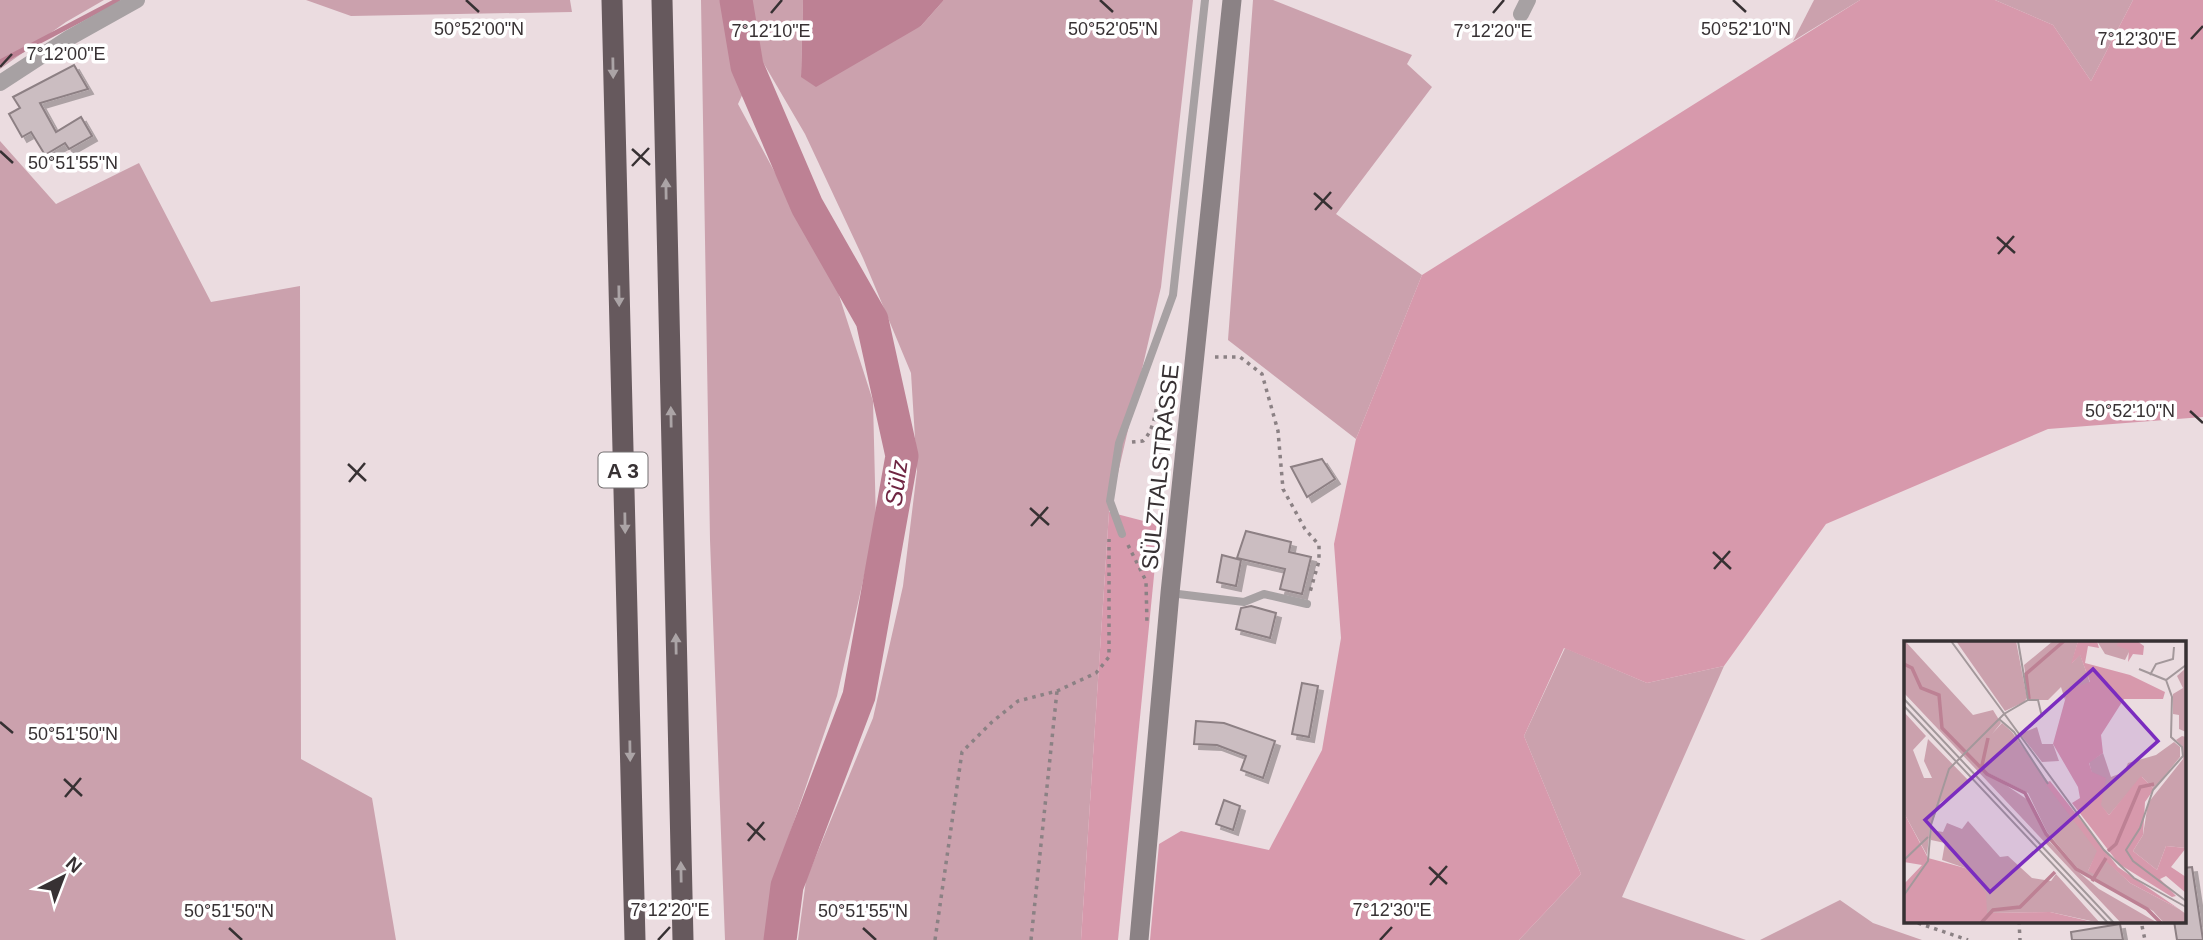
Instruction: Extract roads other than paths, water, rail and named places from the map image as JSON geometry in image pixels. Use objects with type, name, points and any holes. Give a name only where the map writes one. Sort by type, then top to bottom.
[{"type":"highway","name":"A 3","points":[[612,0],[635,940]]},
{"type":"highway","name":"A 3","points":[[662,0],[683,940]]},
{"type":"main road","name":"SÜLZTALSTRASSE","points":[[1139,940],[1170,593],[1232,0]]},
{"type":"street","points":[[0,83],[69,38],[136,0]]},
{"type":"lane","points":[[1122,534],[1110,501],[1119,443],[1173,295],[1205,0]]},
{"type":"lane","points":[[1170,593],[1244,602],[1264,594],[1307,604]]},
{"type":"waterway","points":[[0,62],[118,0]]},
{"type":"waterway","name":"Sülz","points":[[736,0],[747,66],[807,206],[872,320],[902,456],[859,696],[787,886],[780,940]]}]
